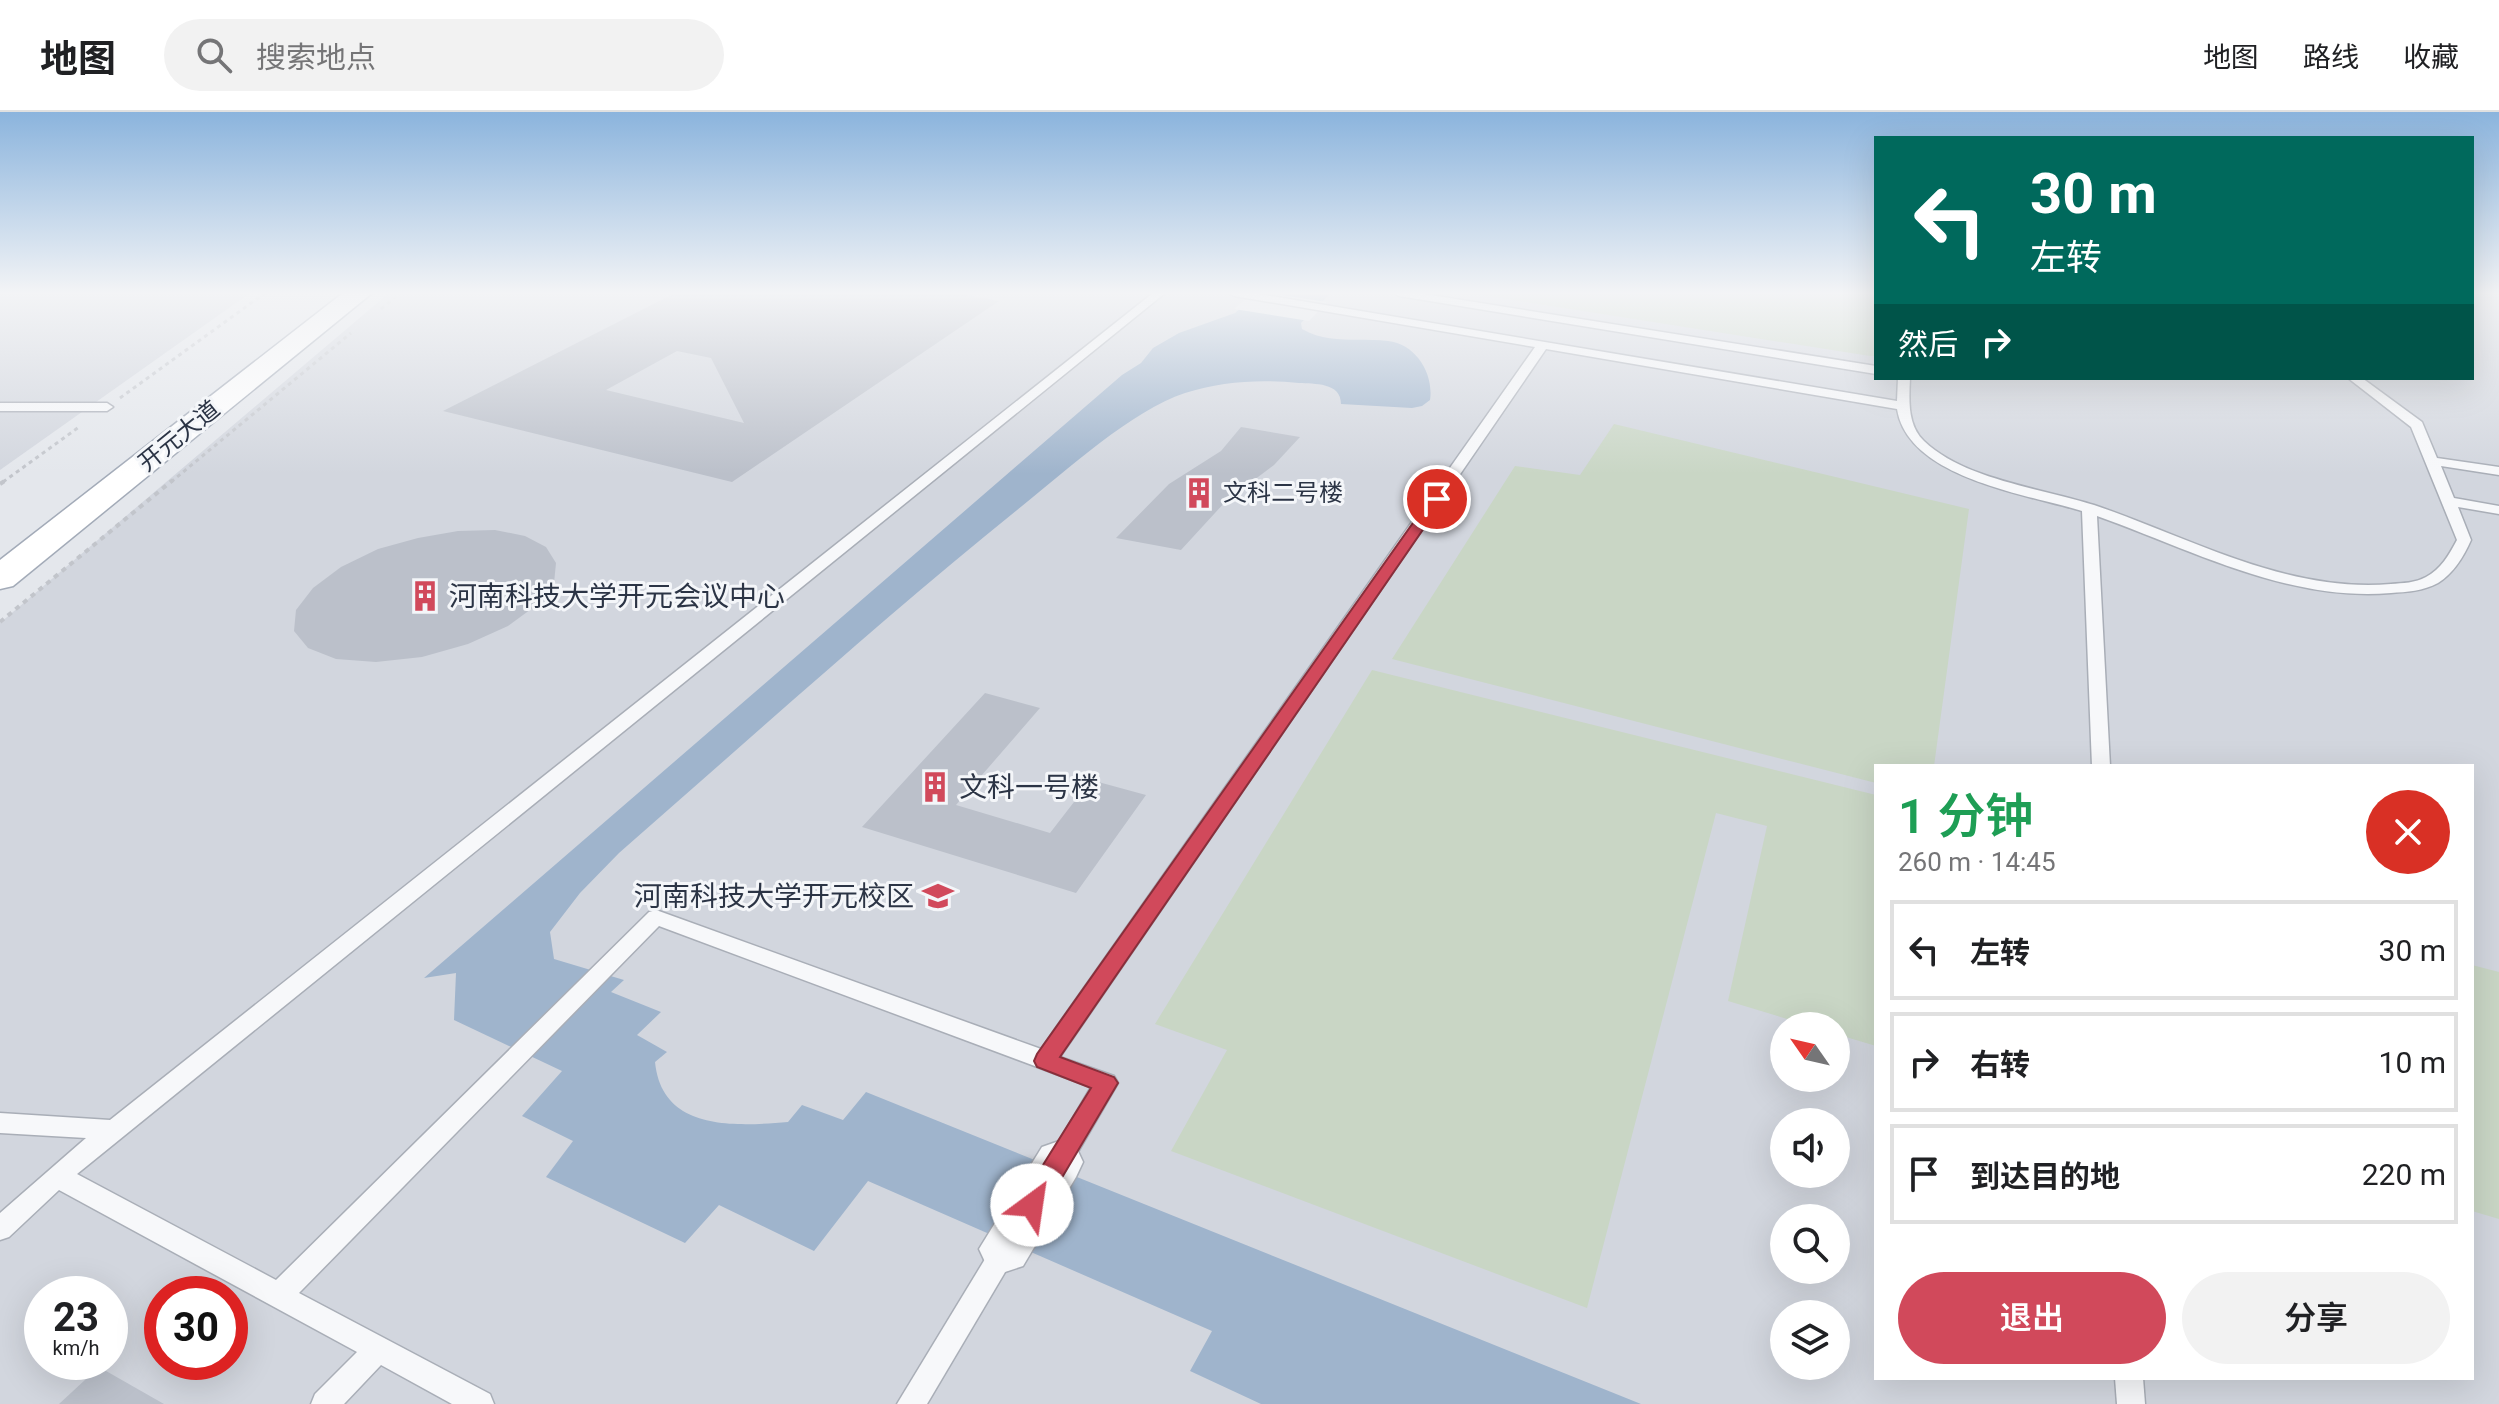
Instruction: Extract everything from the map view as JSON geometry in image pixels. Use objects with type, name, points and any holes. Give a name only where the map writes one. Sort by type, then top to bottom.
[{"type":"main road","name":"开元大道","points":[[0,541],[245,353]]},
{"type":"main road","name":"开元大道","points":[[0,578],[300,353]]},
{"type":"street","points":[[1005,1249],[1059,1162]]},
{"type":"lane","points":[[0,1229],[57,1176],[1085,353]]},
{"type":"lane","points":[[1045,1061],[1537,353]]},
{"type":"lane","points":[[1592,353],[1902,406]]},
{"type":"lane","points":[[1756,353],[1874,370]]},
{"type":"lane","points":[[1904,380],[1902,406],[1917,441],[1938,457],[1971,472],[2089,508],[2174,542],[2293,578],[2380,591],[2418,586],[2451,566],[2464,540],[2417,425],[2357,380]]},
{"type":"lane","points":[[0,407],[107,407]]},
{"type":"lane","points":[[2432,461],[2499,471]]},
{"type":"lane","points":[[2448,501],[2499,510]]},
{"type":"lane","points":[[2089,508],[2101,764]]},
{"type":"lane","points":[[278,1296],[656,917],[1106,1083],[1059,1162]]},
{"type":"lane","points":[[0,1123],[115,1130]]},
{"type":"lane","points":[[57,1176],[480,1404]]},
{"type":"lane","points":[[911,1404],[1005,1249]]},
{"type":"lane","points":[[325,1404],[378,1349]]},
{"type":"lane","points":[[2129,1380],[2131,1404]]},
{"type":"path","points":[[0,484],[181,353]]},
{"type":"path","points":[[0,622],[327,353]]},
{"type":"shaded area","points":[[0,353],[165,353],[0,470]]},
{"type":"shaded area","name":"河南科技大学开元校区","points":[[318,353],[1874,353],[1874,380],[2474,380],[2474,353],[2499,353],[2499,1404],[0,1404],[0,623]]},
{"type":"green space","points":[[1614,424],[1969,509],[1934,764],[1874,764],[1874,782],[1392,659],[1515,466],[1580,475]]},
{"type":"green space","points":[[1372,670],[1874,795],[1874,1045],[1850,1038],[1850,1012],[1770,1014],[1728,1001],[1767,826],[1716,813],[1587,1308],[1171,1151],[1227,1050],[1155,1024]]},
{"type":"green space","points":[[2474,966],[2499,972],[2499,1219],[2474,1212]]},
{"type":"water","points":[[1149,353],[1414,353],[1426,371],[1430,400],[1412,408],[1341,404],[1337,392],[1326,386],[1256,381],[1199,389],[1143,413],[1079,459],[920,591],[619,853],[580,893],[550,932],[554,959],[624,980],[611,992],[661,1012],[637,1035],[667,1052],[655,1062],[661,1085],[671,1101],[686,1113],[725,1123],[788,1122],[802,1105],[843,1120],[866,1092],[1641,1404],[1261,1404],[1190,1371],[1212,1331],[868,1181],[814,1251],[719,1205],[685,1243],[546,1177],[573,1141],[522,1116],[562,1071],[454,1020],[456,973],[424,978],[1122,375],[1141,363]]},
{"type":"building","points":[[556,353],[673,353],[606,390],[744,423],[711,358],[688,353],[922,353],[732,482],[443,411]]},
{"type":"building","name":"文科二号楼","points":[[1241,427],[1300,437],[1274,465],[1226,501],[1181,550],[1116,538],[1169,484],[1221,451]]},
{"type":"building","name":"河南科技大学开元会议中心","points":[[495,530],[525,536],[546,547],[556,563],[554,583],[538,604],[508,626],[468,644],[422,657],[376,662],[336,659],[308,648],[294,631],[296,610],[313,588],[341,567],[378,549],[418,538],[458,531]]},
{"type":"building","name":"文科一号楼","points":[[985,693],[1040,708],[956,805],[1050,833],[1091,780],[1146,795],[1076,893],[862,827]]},
{"type":"building","points":[[85,1380],[122,1380],[164,1404],[59,1404]]},
{"type":"place","name":"文科二号楼","points":[[1199,493]]},
{"type":"place","name":"河南科技大学开元会议中心","points":[[425,596]]},
{"type":"place","name":"文科一号楼","points":[[935,787]]},
{"type":"place","name":"河南科技大学开元校区","points":[[938,896]]},
{"type":"route","points":[[1032,1205],[1106,1083],[1045,1061],[1437,499]]}]
